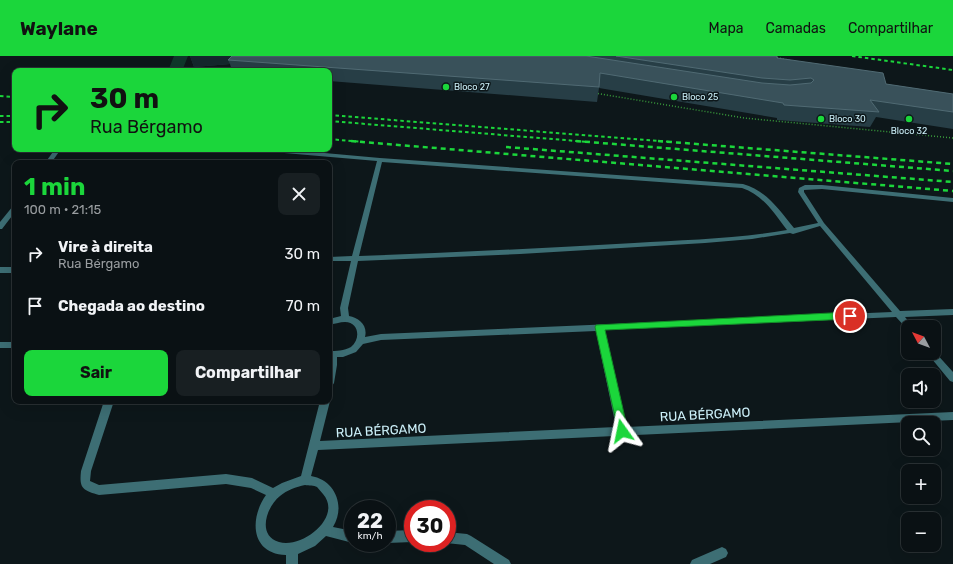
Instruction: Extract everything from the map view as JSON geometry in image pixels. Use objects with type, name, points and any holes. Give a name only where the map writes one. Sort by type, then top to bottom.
[{"type":"street","points":[[293,152],[380,160],[743,186],[755,189],[764,196],[793,232]]},
{"type":"street","points":[[342,319],[355,258],[380,160]]},
{"type":"street","points":[[903,320],[822,224],[800,192],[801,189],[805,187],[822,187],[953,200]]},
{"type":"street","points":[[0,227],[12,211]]},
{"type":"street","points":[[332,259],[579,249],[730,239],[793,232],[822,224]]},
{"type":"street","points":[[0,270],[12,270]]},
{"type":"street","points":[[362,338],[953,312]]},
{"type":"street","points":[[332,321],[342,319],[357,322],[362,327],[362,338],[356,347],[342,354],[333,365],[332,370]]},
{"type":"street","points":[[600,327],[622,431]]},
{"type":"street","points":[[0,345],[12,345]]},
{"type":"street","points":[[332,354],[342,354]]},
{"type":"street","points":[[937,360],[953,378]]},
{"type":"street","points":[[108,404],[86,471],[85,483],[90,487],[99,490],[226,479],[252,483],[274,494]]},
{"type":"street","points":[[305,480],[324,404]]},
{"type":"street","name":"RUA BÉRGAMO","points":[[314,446],[953,416]]},
{"type":"street","points":[[305,480],[322,484],[332,495],[334,512],[327,531],[311,546],[292,558],[276,550],[264,540],[260,524],[264,508],[274,494],[289,484],[305,480]]},
{"type":"street","points":[[327,531],[344,535]]},
{"type":"street","points":[[456,539],[467,540],[505,564]]},
{"type":"street","points":[[696,564],[722,553]]},
{"type":"path","points":[[770,57],[794,62]]},
{"type":"path","points":[[589,92],[744,118],[953,138]]},
{"type":"building","points":[[232,56],[586,56],[762,83],[790,85],[811,83],[814,80],[811,78],[790,80],[762,78],[616,56],[777,56],[777,58],[883,73],[886,84],[953,94],[953,112],[870,100],[879,112],[784,105],[783,103],[600,73],[599,87],[228,60]]},
{"type":"waterway","points":[[176,68],[181,56]]},
{"type":"railway","points":[[852,56],[953,70]]},
{"type":"railway","points":[[0,96],[12,97]]},
{"type":"railway","points":[[332,115],[671,142]]},
{"type":"railway","points":[[0,116],[12,116]]},
{"type":"railway","points":[[332,121],[589,142]]},
{"type":"railway","points":[[0,122],[12,122]]},
{"type":"railway","points":[[332,139],[362,142]]},
{"type":"railway","points":[[351,141],[362,142]]},
{"type":"railway","points":[[576,141],[953,171]]},
{"type":"railway","points":[[658,141],[953,164]]},
{"type":"railway","points":[[362,142],[953,191]]},
{"type":"railway","points":[[506,147],[953,182]]},
{"type":"place","name":"Bloco 27","points":[[446,87]]},
{"type":"place","name":"Bloco 25","points":[[674,97]]},
{"type":"place","name":"Bloco 30","points":[[821,119]]},
{"type":"place","name":"Bloco 32","points":[[909,119]]},
{"type":"route","points":[[622,431],[600,327],[850,316]]}]
